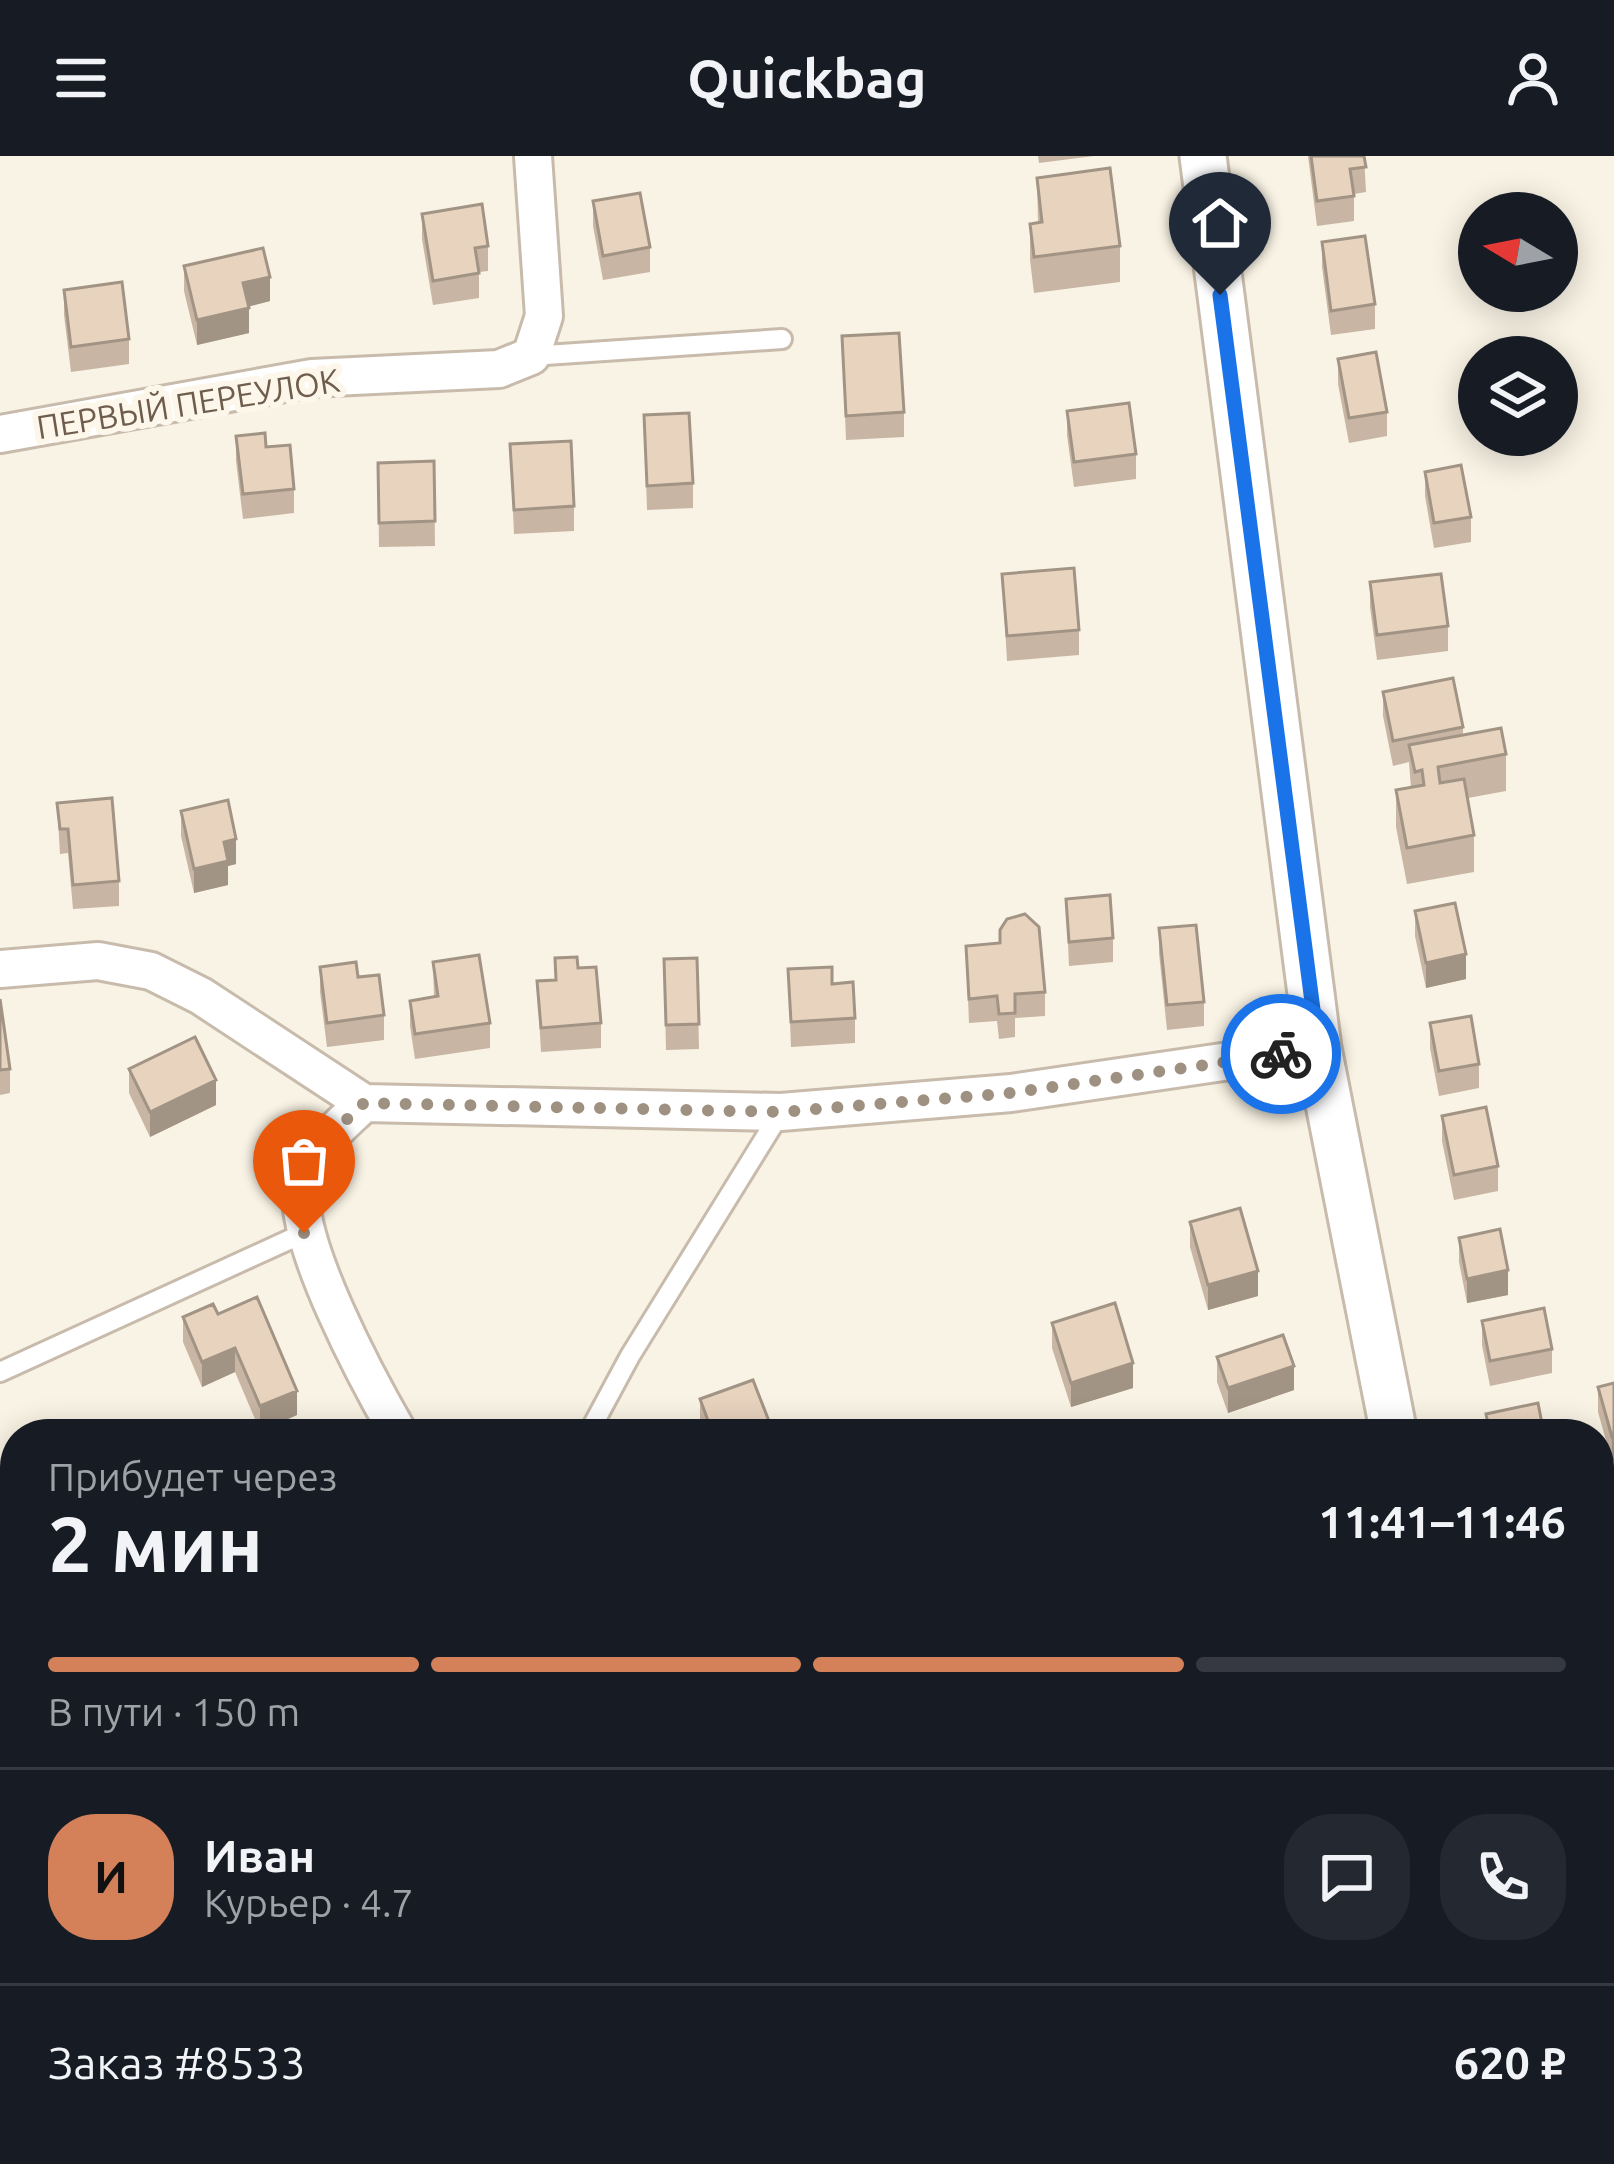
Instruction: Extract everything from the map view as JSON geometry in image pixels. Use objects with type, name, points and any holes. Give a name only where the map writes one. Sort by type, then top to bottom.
[{"type":"street","points":[[531,356],[544,316],[533,156]]},
{"type":"street","points":[[1202,156],[1318,1048],[1391,1419]]},
{"type":"street","name":"ПЕРВЫЙ ПЕРЕУЛОК","points":[[0,434],[312,378],[499,369],[531,356]]},
{"type":"street","points":[[0,969],[98,961],[151,970],[201,996],[364,1103],[781,1112],[1011,1093],[1318,1048]]},
{"type":"street","points":[[364,1103],[321,1144],[302,1184],[304,1233],[390,1419]]},
{"type":"lane","points":[[531,356],[782,339]]},
{"type":"lane","points":[[596,1419],[781,1112]]},
{"type":"lane","points":[[0,1372],[304,1233]]},
{"type":"building","points":[[1311,156],[1364,156],[1366,167],[1350,169],[1354,196],[1317,201]]},
{"type":"building","points":[[1110,168],[1120,246],[1034,257],[1030,224],[1042,222],[1037,178]]},
{"type":"building","points":[[640,193],[650,247],[603,256],[593,201]]},
{"type":"building","points":[[482,204],[488,246],[475,248],[479,273],[433,281],[422,214]]},
{"type":"building","points":[[1365,236],[1375,304],[1331,311],[1322,242]]},
{"type":"building","points":[[263,248],[270,277],[243,283],[249,308],[197,320],[184,266]]},
{"type":"building","points":[[122,282],[129,339],[71,347],[64,290]]},
{"type":"building","points":[[899,333],[904,412],[846,416],[842,336]]},
{"type":"building","points":[[1376,352],[1387,412],[1349,418],[1338,359]]},
{"type":"building","points":[[1129,403],[1136,454],[1074,462],[1067,411]]},
{"type":"building","points":[[689,413],[693,483],[647,486],[644,415]]},
{"type":"building","points":[[265,433],[266,447],[290,445],[294,489],[243,494],[236,436]]},
{"type":"building","points":[[571,441],[574,506],[514,510],[510,444]]},
{"type":"building","points":[[434,461],[435,521],[379,523],[378,463]]},
{"type":"building","points":[[1461,465],[1471,517],[1434,523],[1425,472]]},
{"type":"building","points":[[1074,568],[1079,630],[1007,636],[1002,574]]},
{"type":"building","points":[[1441,574],[1448,626],[1377,635],[1370,582]]},
{"type":"building","points":[[1453,678],[1463,727],[1393,741],[1383,692]]},
{"type":"building","points":[[1501,728],[1506,754],[1438,767],[1440,783],[1464,779],[1474,835],[1407,848],[1396,790],[1424,785],[1422,770],[1415,772],[1409,745]]},
{"type":"building","points":[[112,798],[119,881],[73,885],[68,829],[60,829],[57,803]]},
{"type":"building","points":[[228,800],[236,839],[224,842],[228,861],[194,869],[181,811]]},
{"type":"building","points":[[1110,895],[1113,938],[1069,942],[1066,899]]},
{"type":"building","points":[[1455,903],[1466,954],[1426,963],[1415,911]]},
{"type":"building","points":[[1025,914],[1039,927],[1045,992],[1015,994],[1015,1013],[999,1014],[997,996],[969,999],[966,946],[1000,943],[1000,930],[1007,919]]},
{"type":"building","points":[[1196,925],[1204,1002],[1167,1005],[1159,928]]},
{"type":"building","points":[[479,955],[490,1023],[415,1034],[410,1001],[438,996],[433,962]]},
{"type":"building","points":[[577,957],[578,968],[596,967],[601,1023],[541,1028],[537,981],[556,980],[555,958]]},
{"type":"building","points":[[697,958],[699,1024],[666,1025],[664,959]]},
{"type":"building","points":[[356,962],[358,977],[379,975],[384,1015],[327,1023],[320,967]]},
{"type":"building","points":[[832,967],[832,984],[853,982],[855,1018],[791,1022],[788,969]]},
{"type":"building","points":[[0,999],[10,1069],[0,1070]]},
{"type":"building","points":[[1471,1016],[1479,1064],[1439,1071],[1430,1023]]},
{"type":"building","points":[[195,1037],[216,1080],[150,1112],[129,1069]]},
{"type":"building","points":[[1486,1107],[1498,1166],[1454,1175],[1442,1116]]},
{"type":"building","points":[[1240,1208],[1258,1271],[1208,1285],[1190,1222]]},
{"type":"building","points":[[1500,1229],[1508,1270],[1467,1279],[1459,1238]]},
{"type":"building","points":[[257,1297],[297,1391],[260,1406],[235,1348],[202,1362],[183,1317],[213,1304],[218,1314]]},
{"type":"building","points":[[1115,1303],[1133,1363],[1071,1383],[1052,1323]]},
{"type":"building","points":[[1544,1308],[1552,1349],[1490,1361],[1482,1321]]},
{"type":"building","points":[[1283,1335],[1294,1366],[1228,1388],[1217,1357]]},
{"type":"building","points":[[753,1380],[768,1419],[707,1419],[700,1399]]},
{"type":"building","points":[[1614,1383],[1614,1419],[1607,1419],[1598,1387]]},
{"type":"building","points":[[1538,1403],[1541,1419],[1487,1419],[1486,1414]]},
{"type":"way so far","points":[[304,1233],[302,1184],[321,1144],[364,1103],[781,1112],[1011,1093],[1281,1054]]},
{"type":"route","points":[[1220,295],[1318,1048],[1281,1054]]}]
